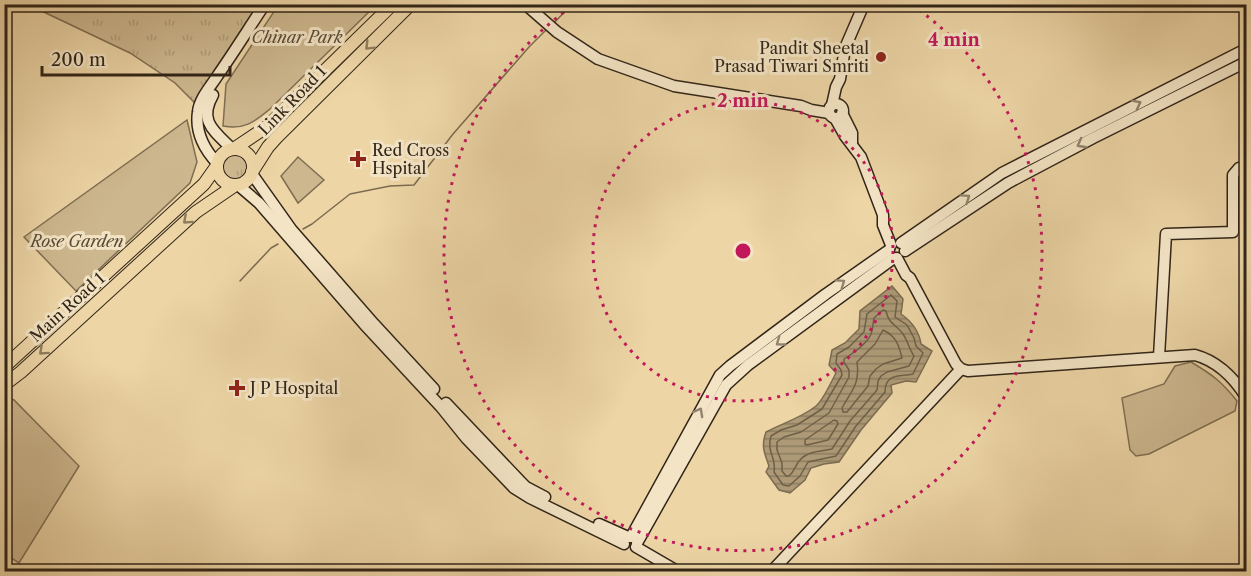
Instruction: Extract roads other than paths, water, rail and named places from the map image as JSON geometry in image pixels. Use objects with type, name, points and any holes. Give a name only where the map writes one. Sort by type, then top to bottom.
[{"type":"main road","name":"Link Road 1","points":[[217,165],[222,154],[268,126],[393,4]]},
{"type":"main road","name":"Link Road 1","points":[[236,185],[248,180],[276,138],[411,4]]},
{"type":"main road","name":"Link Road 1","points":[[233,149],[242,150],[248,154],[252,160],[252,173]]},
{"type":"main road","points":[[217,165],[216,171],[220,179],[227,184],[236,185]]},
{"type":"main road","name":"Main Road 1","points":[[4,367],[204,184],[217,165]]},
{"type":"main road","name":"Main Road 1","points":[[4,385],[196,212],[236,185]]},
{"type":"street","points":[[217,165],[207,152],[201,138],[198,109],[208,89],[265,4]]},
{"type":"street","points":[[233,149],[208,123],[207,105],[273,4]]},
{"type":"street","points":[[525,4],[556,32],[598,59],[674,86],[801,106],[811,110],[835,110]]},
{"type":"street","points":[[864,4],[845,48],[840,79],[836,87],[835,110],[852,133],[852,143],[861,157],[884,225],[897,250],[906,275],[910,278],[956,364],[968,371],[1195,355],[1221,368],[1246,397]]},
{"type":"street","points":[[935,225],[1002,174],[1246,49]]},
{"type":"street","points":[[631,542],[726,385],[748,365],[897,250],[935,225],[1093,138],[1246,62]]},
{"type":"street","points":[[1159,357],[1166,234],[1233,232],[1233,175],[1239,168],[1246,167]]},
{"type":"street","points":[[252,173],[306,247],[520,482],[534,492],[631,542],[679,572]]},
{"type":"street","points":[[236,185],[259,203],[466,438],[514,488],[530,498],[631,542]]},
{"type":"street","points":[[771,572],[961,369]]},
{"type":"water","points":[[892,286],[903,299],[901,314],[914,326],[921,344],[932,351],[916,382],[906,381],[891,385],[892,393],[861,430],[839,462],[811,468],[805,480],[790,493],[779,490],[766,472],[769,466],[764,449],[766,432],[804,414],[819,403],[836,373],[829,365],[832,350],[845,343],[859,329],[860,311]]},
{"type":"waterway","points":[[553,24],[572,4]]},
{"type":"waterway","points":[[303,229],[350,194],[390,186],[414,185],[453,134],[547,29]]},
{"type":"waterway","points":[[240,281],[271,248],[278,244]]},
{"type":"place","name":"Pandit Sheetal Prasad Tiwari Smriti","points":[[881,57]]},
{"type":"place","name":"Red Cross Hspital","points":[[358,159]]},
{"type":"place","name":"J P Hospital","points":[[237,388]]},
{"type":"park label","name":"Chinar Park","points":[[297,37]]},
{"type":"park label","name":"Rose Garden","points":[[77,241]]}]
